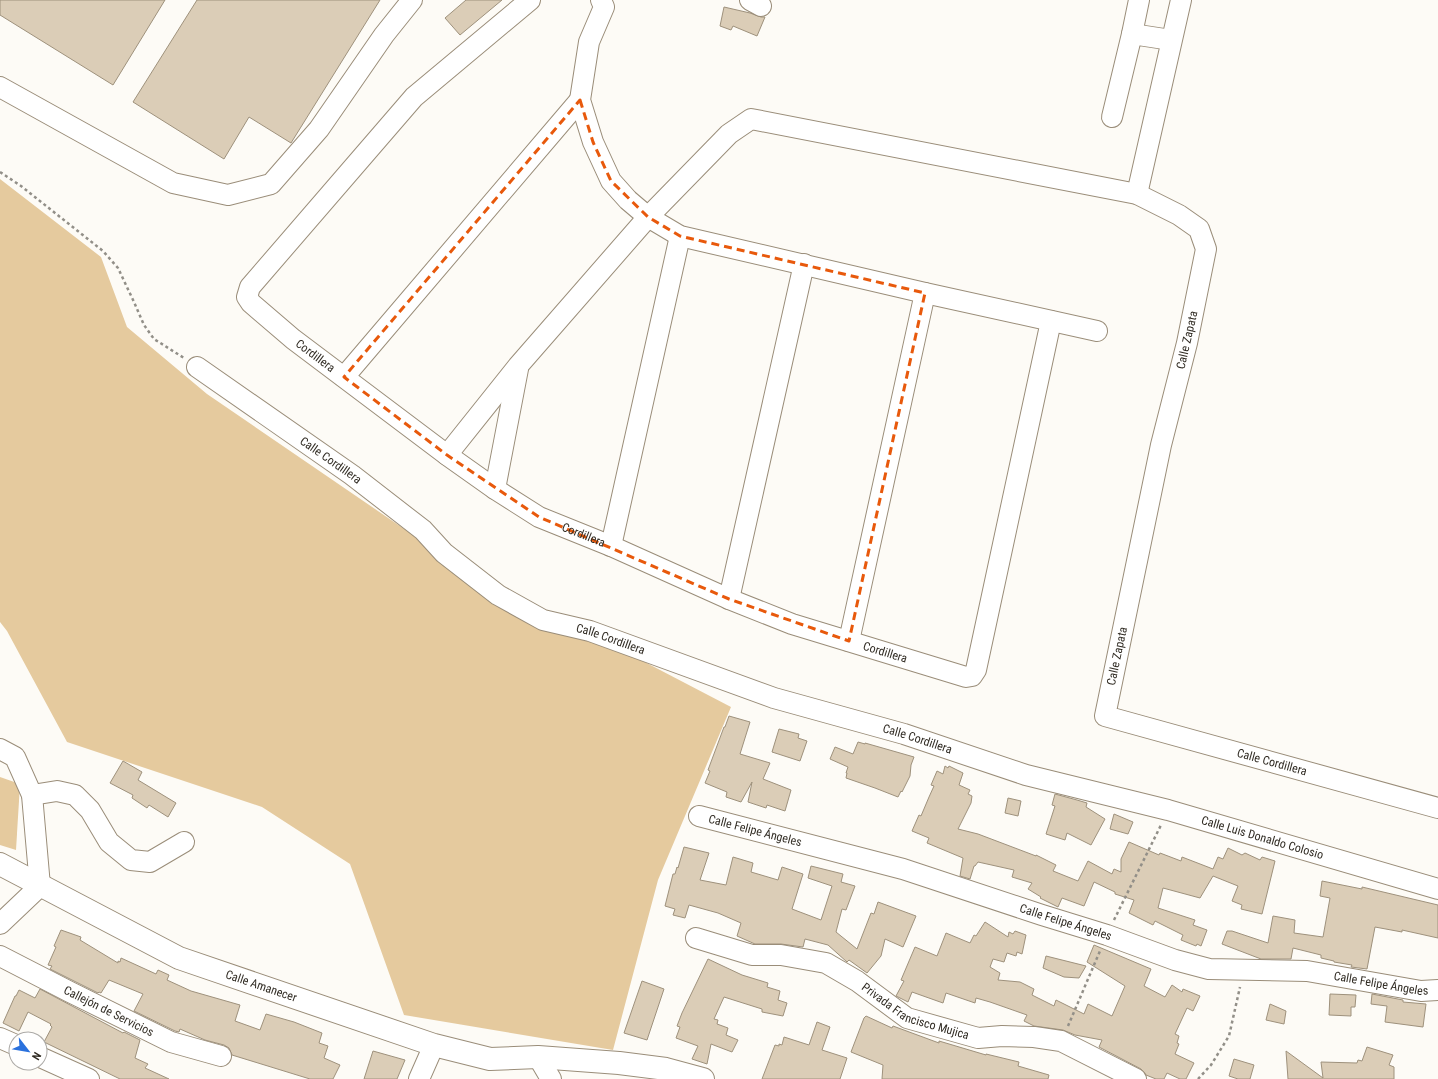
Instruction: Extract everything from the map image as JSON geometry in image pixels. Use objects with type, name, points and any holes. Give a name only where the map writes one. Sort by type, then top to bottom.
[{"type":"main road","name":"Calle Amanecer","points":[[0,864],[179,958],[434,1045],[490,1058],[538,1057],[591,1061],[666,1069],[704,1079]]},
{"type":"street","points":[[0,87],[173,183],[228,196],[271,184],[320,129],[384,35],[412,0]]},
{"type":"street","name":"Cordillera","points":[[530,0],[414,97],[250,287],[247,296],[251,303],[293,339],[448,455],[495,489],[539,517],[611,546],[728,599],[792,624],[966,677],[972,676],[976,670],[1051,321]]},
{"type":"street","points":[[601,0],[604,7],[589,42],[580,100],[593,142],[611,181],[628,200],[648,217],[680,236],[925,293],[1097,330]]},
{"type":"street","points":[[1112,117],[1139,0]]},
{"type":"street","points":[[1137,194],[1181,0]]},
{"type":"street","points":[[1132,34],[1171,40]]},
{"type":"street","points":[[344,377],[580,100]]},
{"type":"street","name":"Calle Zapata","points":[[448,455],[518,366],[648,217],[729,134],[751,119],[1137,194],[1179,215],[1199,229],[1206,249],[1187,343],[1161,445],[1105,716]]},
{"type":"street","points":[[611,546],[680,236]]},
{"type":"street","points":[[728,599],[804,264]]},
{"type":"street","points":[[849,641],[925,293]]},
{"type":"street","points":[[495,489],[518,366]]},
{"type":"street","name":"Calle Cordillera","points":[[197,367],[352,475],[423,530],[444,553],[498,595],[543,620],[590,631],[774,698],[904,734],[1026,775],[1086,789]]},
{"type":"street","name":"Calle Cordillera","points":[[1105,716],[1438,808]]},
{"type":"street","points":[[0,749],[16,757],[32,795],[40,886],[0,924]]},
{"type":"street","name":"Calle Luis Donaldo Colosio","points":[[1086,789],[1168,810],[1438,889]]},
{"type":"street","points":[[32,795],[56,791],[75,795],[90,810],[109,842],[131,860],[150,862],[184,842]]},
{"type":"street","name":"Calle Felipe Ángeles","points":[[699,816],[903,869],[1107,935],[1175,960],[1209,969],[1307,971],[1421,991],[1438,990]]},
{"type":"street","name":"Privada Francisco Mujica","points":[[696,938],[752,955],[781,955],[826,963],[857,981],[907,1018],[978,1038],[1002,1036],[1034,1037],[1061,1041],[1136,1079]]},
{"type":"street","name":"Callejón de Servicios","points":[[0,956],[171,1042],[222,1056]]},
{"type":"street","points":[[419,1079],[434,1045]]},
{"type":"street","points":[[538,1057],[551,1079]]},
{"type":"street","points":[[53,1072],[89,1079]]},
{"type":"path","points":[[0,172],[21,186],[103,251],[118,268],[144,325],[154,339],[197,367]]},
{"type":"path","points":[[1198,1079],[1211,1065],[1229,1036],[1243,969]]},
{"type":"highlighted area","points":[[580,100],[593,142],[611,181],[648,217],[680,236],[925,293],[849,641],[729,599],[539,517],[447,455],[344,377]]},
{"type":"shaded area","points":[[0,179],[101,257],[127,327],[207,394],[451,561],[731,707],[658,880],[613,1050],[404,1015],[350,864],[262,807],[67,742],[7,631],[0,622]]},
{"type":"shaded area","points":[[0,777],[20,784],[16,850],[0,845]]},
{"type":"building","points":[[0,0],[165,0],[113,85],[0,15]]},
{"type":"building","points":[[197,0],[380,0],[291,143],[249,117],[224,159],[133,102]]},
{"type":"building","points":[[466,0],[502,0],[460,35],[445,18]]},
{"type":"building","points":[[724,7],[765,17],[757,36],[733,26],[731,30],[720,26]]},
{"type":"building","points":[[729,716],[750,722],[740,754],[770,763],[763,779],[791,790],[785,811],[767,805],[766,808],[748,802],[752,782],[741,802],[726,797],[727,792],[705,783],[710,771],[708,770]]},
{"type":"building","points":[[779,729],[799,734],[798,738],[807,741],[800,761],[772,752]]},
{"type":"building","points":[[858,742],[914,757],[911,765],[910,776],[898,797],[846,778],[848,767],[830,759],[835,747],[853,754]]},
{"type":"building","points":[[123,761],[142,772],[138,780],[176,803],[168,817],[149,805],[147,808],[132,798],[133,795],[110,783]]},
{"type":"building","points":[[945,766],[948,768],[949,766],[963,773],[959,785],[970,790],[968,794],[972,796],[971,803],[958,829],[978,834],[1036,855],[1056,865],[1053,871],[1078,881],[1088,861],[1112,874],[1114,869],[1121,872],[1121,859],[1129,842],[1159,855],[1160,853],[1181,861],[1182,857],[1213,869],[1218,857],[1223,859],[1228,848],[1242,855],[1245,853],[1260,860],[1262,857],[1275,861],[1262,914],[1241,909],[1242,905],[1232,901],[1238,886],[1213,876],[1200,898],[1163,888],[1158,908],[1195,920],[1193,925],[1207,930],[1201,946],[1197,944],[1196,946],[1181,940],[1183,935],[1155,921],[1153,925],[1129,913],[1134,900],[1115,894],[1115,892],[1094,882],[1084,906],[1062,898],[1058,907],[1040,898],[1041,897],[1028,889],[1032,883],[1012,877],[1014,870],[978,862],[974,866],[970,879],[960,876],[963,858],[927,843],[929,838],[912,831],[919,815],[921,816],[934,786],[931,785],[937,771],[943,774]]},
{"type":"building","points":[[1055,794],[1087,803],[1086,807],[1105,819],[1091,845],[1067,833],[1065,840],[1046,834],[1055,806],[1052,805]]},
{"type":"building","points":[[1008,798],[1021,801],[1018,816],[1005,813]]},
{"type":"building","points":[[1114,814],[1133,822],[1128,834],[1110,829]]},
{"type":"building","points":[[684,847],[709,853],[700,880],[726,885],[733,857],[753,863],[751,872],[778,880],[782,867],[803,874],[792,909],[821,920],[832,886],[808,878],[811,866],[843,874],[841,882],[855,886],[846,910],[842,909],[836,932],[857,949],[871,913],[874,914],[878,902],[916,916],[903,947],[885,939],[881,956],[867,973],[849,960],[847,962],[828,945],[805,939],[803,947],[781,944],[755,944],[737,936],[741,923],[718,913],[689,905],[685,918],[673,915],[675,909],[665,906],[673,874],[675,874],[677,867],[678,868]]},
{"type":"building","points":[[1322,881],[1362,889],[1362,887],[1438,905],[1438,938],[1402,930],[1402,932],[1375,927],[1367,969],[1351,967],[1352,965],[1334,962],[1321,958],[1321,955],[1293,948],[1291,959],[1261,959],[1222,944],[1227,931],[1232,931],[1268,943],[1273,916],[1295,920],[1294,933],[1323,937],[1330,898],[1320,896]]},
{"type":"building","points":[[985,922],[1008,937],[1009,932],[1013,934],[1015,931],[1026,935],[1022,954],[1017,952],[1016,956],[1007,953],[1004,962],[993,959],[990,967],[1000,973],[998,980],[1020,982],[1034,989],[1032,995],[1054,1006],[1056,1000],[1084,1014],[1088,1004],[1112,1016],[1125,986],[1087,962],[1094,945],[1151,969],[1144,986],[1165,997],[1172,985],[1182,992],[1183,989],[1200,996],[1193,1011],[1187,1008],[1175,1034],[1179,1036],[1177,1043],[1179,1044],[1175,1054],[1194,1063],[1186,1079],[1180,1079],[1167,1073],[1164,1079],[1156,1079],[1146,1075],[1141,1069],[1099,1047],[1102,1040],[1075,1035],[1063,1030],[1034,1026],[1024,1021],[1027,1015],[990,1002],[976,998],[975,1003],[946,993],[943,1003],[912,992],[908,1002],[896,996],[904,981],[901,980],[915,947],[937,956],[946,933],[970,943],[974,935],[976,936]]},
{"type":"building","points":[[61,930],[81,937],[80,940],[118,963],[118,961],[120,962],[121,958],[156,974],[158,970],[169,975],[167,980],[191,991],[240,1005],[235,1021],[260,1030],[266,1014],[294,1022],[322,1033],[319,1043],[328,1046],[324,1058],[340,1065],[333,1079],[310,1079],[232,1055],[229,1048],[224,1045],[205,1040],[180,1029],[179,1032],[175,1031],[134,1011],[143,994],[109,980],[101,993],[98,993],[50,969],[52,966],[48,965],[56,947],[54,946]]},
{"type":"building","points":[[1046,956],[1086,966],[1079,978],[1064,977],[1043,968]]},
{"type":"building","points":[[708,959],[742,975],[768,983],[767,987],[780,991],[778,1000],[787,1003],[783,1016],[762,1012],[762,1009],[724,997],[714,1019],[718,1020],[717,1024],[728,1028],[726,1035],[738,1040],[732,1052],[711,1044],[707,1064],[692,1059],[698,1046],[676,1038],[680,1027],[677,1026],[682,1013]]},
{"type":"building","points":[[642,981],[664,989],[647,1040],[624,1033]]},
{"type":"building","points":[[40,989],[123,1033],[124,1032],[140,1040],[135,1058],[148,1064],[145,1068],[169,1079],[120,1079],[48,1044],[48,1034],[52,1027],[50,1025],[51,1024],[28,1012],[19,1031],[3,1023],[19,990],[35,998]]},
{"type":"building","points":[[1330,994],[1356,995],[1355,1007],[1351,1007],[1351,1016],[1329,1015]]},
{"type":"building","points":[[1372,994],[1403,1000],[1403,1002],[1426,1004],[1423,1027],[1385,1022],[1387,1006],[1371,1004]]},
{"type":"building","points":[[1270,1004],[1286,1011],[1284,1024],[1266,1020]]},
{"type":"building","points":[[866,1016],[892,1028],[893,1026],[939,1043],[939,1041],[986,1055],[1019,1062],[1018,1066],[1049,1075],[1048,1079],[882,1079],[883,1065],[851,1052]]},
{"type":"building","points":[[817,1022],[830,1027],[822,1050],[847,1058],[840,1079],[762,1079],[775,1045],[782,1045],[784,1037],[809,1045]]},
{"type":"building","points":[[1367,1047],[1393,1055],[1389,1065],[1394,1067],[1394,1079],[1288,1079],[1286,1051],[1323,1078],[1321,1062],[1357,1063],[1358,1060],[1362,1061]]},
{"type":"building","points":[[373,1051],[405,1060],[397,1079],[364,1079]]},
{"type":"building","points":[[1234,1059],[1254,1065],[1250,1079],[1238,1079],[1229,1076]]}]
